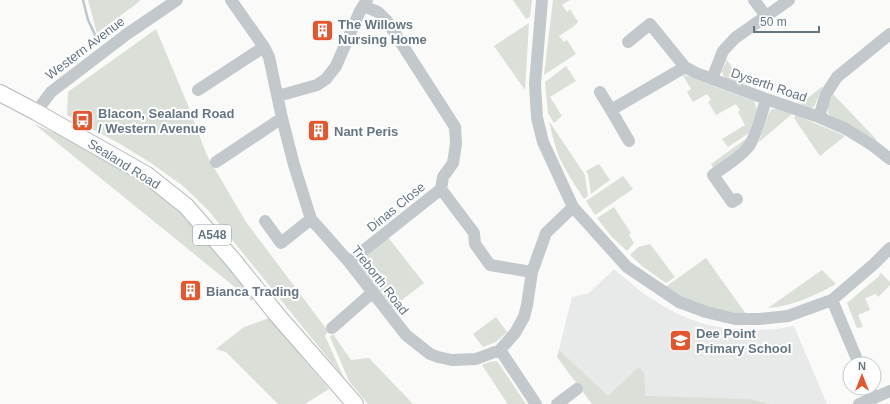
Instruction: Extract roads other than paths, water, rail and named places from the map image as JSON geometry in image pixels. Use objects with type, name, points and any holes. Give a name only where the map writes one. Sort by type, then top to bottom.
[{"type":"main road","name":"Sealand Road","points":[[0,93],[147,175],[186,206],[233,260],[278,316],[355,404]]},
{"type":"street","name":"Western Avenue","points":[[36,112],[51,92],[127,34],[177,0]]},
{"type":"street","name":"Treborth Road","points":[[231,0],[264,47],[269,57],[282,118],[310,220],[349,262],[406,335],[430,354],[452,360],[476,359],[500,350],[515,333],[524,317],[532,272],[546,233],[572,207]]},
{"type":"street","points":[[542,0],[535,84],[537,118],[543,142],[572,207],[627,267],[679,302],[706,312],[735,319],[759,320],[788,316],[832,300],[874,264],[890,248]]},
{"type":"street","points":[[754,0],[766,16]]},
{"type":"street","points":[[712,79],[724,50],[735,38],[789,0]]},
{"type":"street","points":[[278,96],[317,85],[326,79],[336,66],[365,3],[378,12],[387,21],[455,127],[456,144],[452,163],[443,177],[441,189],[474,233],[475,244],[490,265],[532,272]]},
{"type":"street","name":"Dyserth Road","points":[[628,42],[653,22],[685,67],[696,73],[819,117],[846,129],[872,145],[890,159]]},
{"type":"street","points":[[819,117],[826,94],[837,77],[890,34]]},
{"type":"street","points":[[198,90],[264,47]]},
{"type":"street","points":[[611,110],[685,67]]},
{"type":"street","points":[[600,92],[629,141]]},
{"type":"street","points":[[737,199],[732,202],[710,172],[742,153],[749,145],[754,137],[766,99]]},
{"type":"street","points":[[216,162],[282,118]]},
{"type":"street","name":"Dinas Close","points":[[349,262],[441,189]]},
{"type":"street","points":[[265,221],[281,243],[310,220]]},
{"type":"street","points":[[332,328],[373,292]]},
{"type":"street","points":[[832,300],[856,356]]},
{"type":"street","points":[[500,350],[536,404]]},
{"type":"street","points":[[557,404],[577,389]]},
{"type":"street","points":[[859,404],[868,396]]},
{"type":"waterway","points":[[83,0],[88,20],[97,39]]},
{"type":"place","name":"The Willows Nursing Home","points":[[322,31]]},
{"type":"place","name":"Blacon, Sealand Road / Western Avenue","points":[[82,120]]},
{"type":"place","name":"Nant Peris","points":[[319,131]]},
{"type":"place","name":"Bianca Trading","points":[[190,291]]},
{"type":"place","name":"Dee Point Primary School","points":[[681,340]]}]
